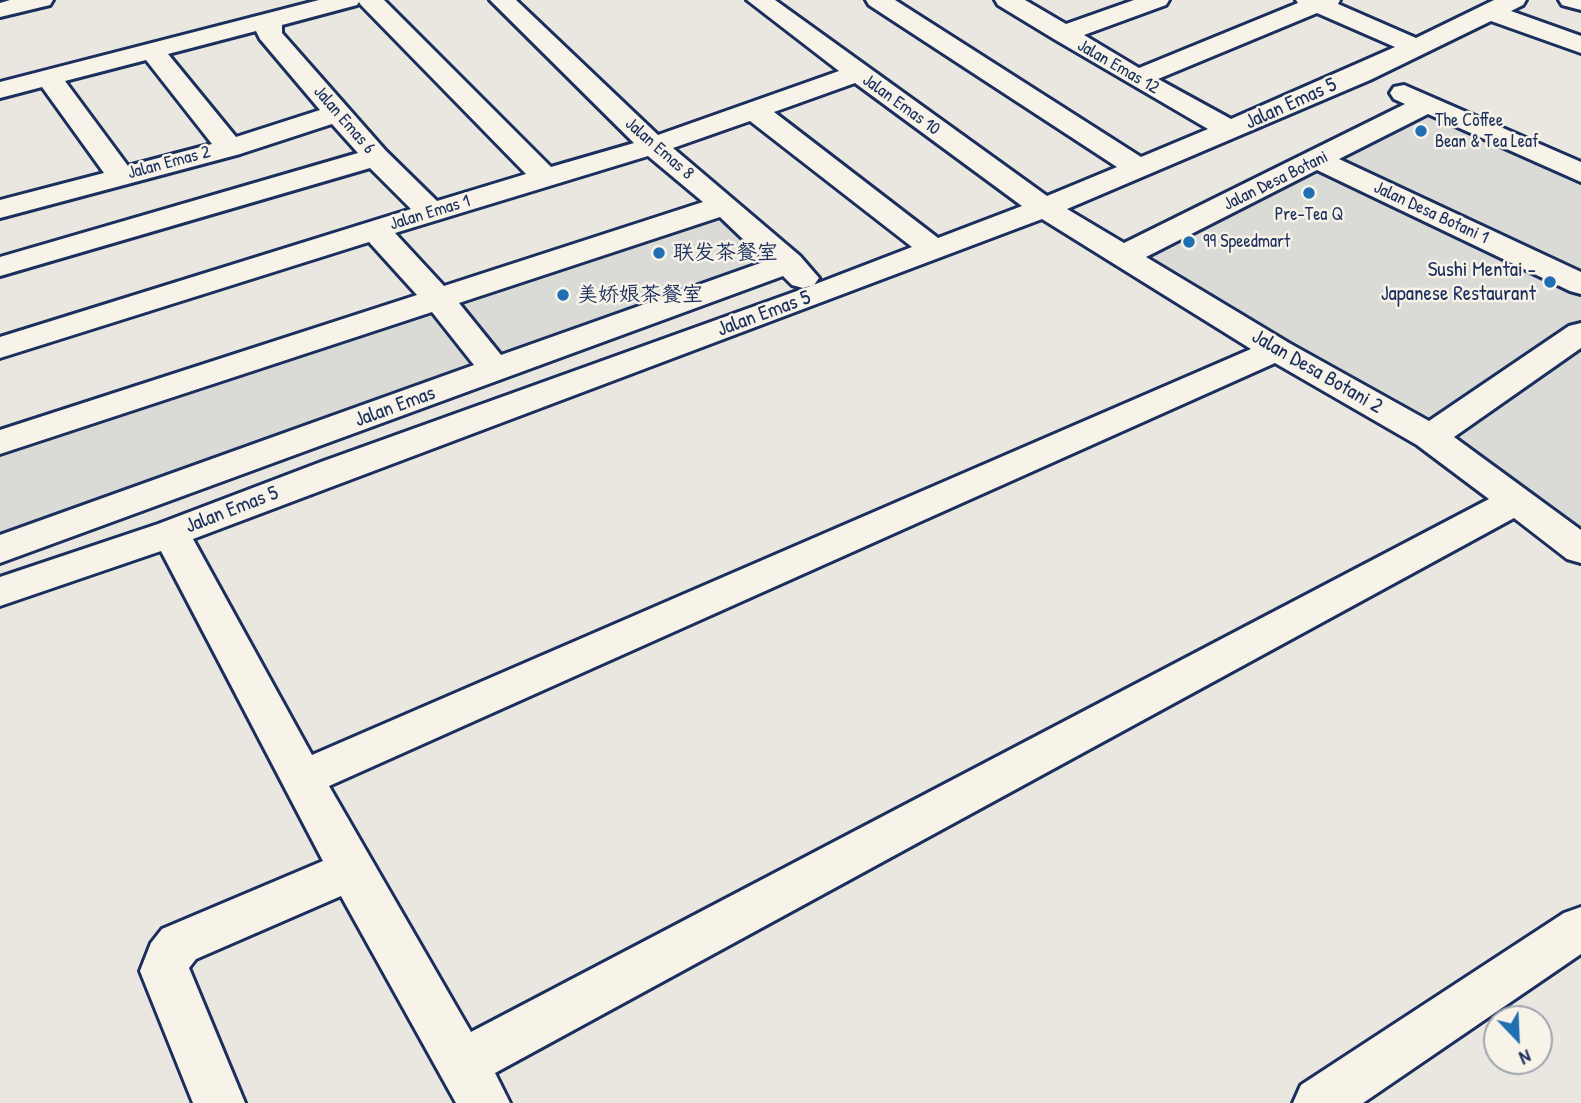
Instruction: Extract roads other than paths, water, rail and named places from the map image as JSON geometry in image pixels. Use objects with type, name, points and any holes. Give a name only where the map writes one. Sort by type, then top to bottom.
[{"type":"street","points":[[0,10],[41,0]]},
{"type":"street","points":[[0,90],[348,0]]},
{"type":"street","points":[[370,0],[547,178]]},
{"type":"street","name":"Jalan Emas 8","points":[[502,0],[653,146],[725,205],[789,263],[819,295]]},
{"type":"street","name":"Jalan Emas 10","points":[[760,0],[1044,208]]},
{"type":"street","points":[[878,0],[1139,168]]},
{"type":"street","name":"Jalan Emas 12","points":[[1007,0],[1231,131]]},
{"type":"street","points":[[1571,0],[1581,3]]},
{"type":"street","points":[[1063,34],[1143,2]]},
{"type":"street","points":[[1137,78],[1317,2],[1416,47]]},
{"type":"street","points":[[1502,6],[1581,45]]},
{"type":"street","name":"Jalan Emas 5","points":[[0,592],[171,533],[819,295],[1044,208],[1361,74],[1502,6]]},
{"type":"street","name":"Jalan Emas 6","points":[[270,22],[269,34],[376,157],[431,212]]},
{"type":"street","points":[[151,50],[230,148]]},
{"type":"street","name":"Jalan Emas 1","points":[[0,348],[431,212],[653,146],[858,73]]},
{"type":"street","points":[[1361,74],[1581,173]]},
{"type":"street","points":[[49,78],[121,176]]},
{"type":"street","name":"Jalan Desa Botani","points":[[1125,255],[1319,160],[1426,103]]},
{"type":"street","points":[[755,111],[935,250]]},
{"type":"street","name":"Jalan Emas 2","points":[[0,209],[230,148],[337,113]]},
{"type":"street","points":[[0,267],[376,157]]},
{"type":"street","name":"Jalan Desa Botani 1","points":[[1319,160],[1581,284]]},
{"type":"street","points":[[0,442],[725,205]]},
{"type":"street","name":"Jalan Desa Botani 2","points":[[1044,208],[1277,350],[1430,437],[1581,549]]},
{"type":"street","points":[[375,230],[438,298],[496,371]]},
{"type":"street","name":"Jalan Emas","points":[[0,549],[789,263]]},
{"type":"street","points":[[1430,437],[1581,333]]},
{"type":"street","points":[[301,779],[1277,350]]},
{"type":"street","points":[[463,1063],[1517,500]]},
{"type":"street","points":[[171,533],[301,779],[484,1103]]},
{"type":"street","points":[[219,1103],[164,971],[168,958],[179,944],[351,870]]},
{"type":"street","points":[[1319,1103],[1581,928]]},
{"type":"place","name":"The Coffee Bean & Tea Leaf","points":[[1421,131]]},
{"type":"place","name":"Pre-Tea Q","points":[[1309,193]]},
{"type":"place","name":"99 Speedmart","points":[[1189,242]]},
{"type":"place","name":"联发茶餐室","points":[[659,253]]},
{"type":"place","name":"Sushi Mentai - Japanese Restaurant","points":[[1550,282]]},
{"type":"place","name":"美娇娘茶餐室","points":[[563,295]]}]
